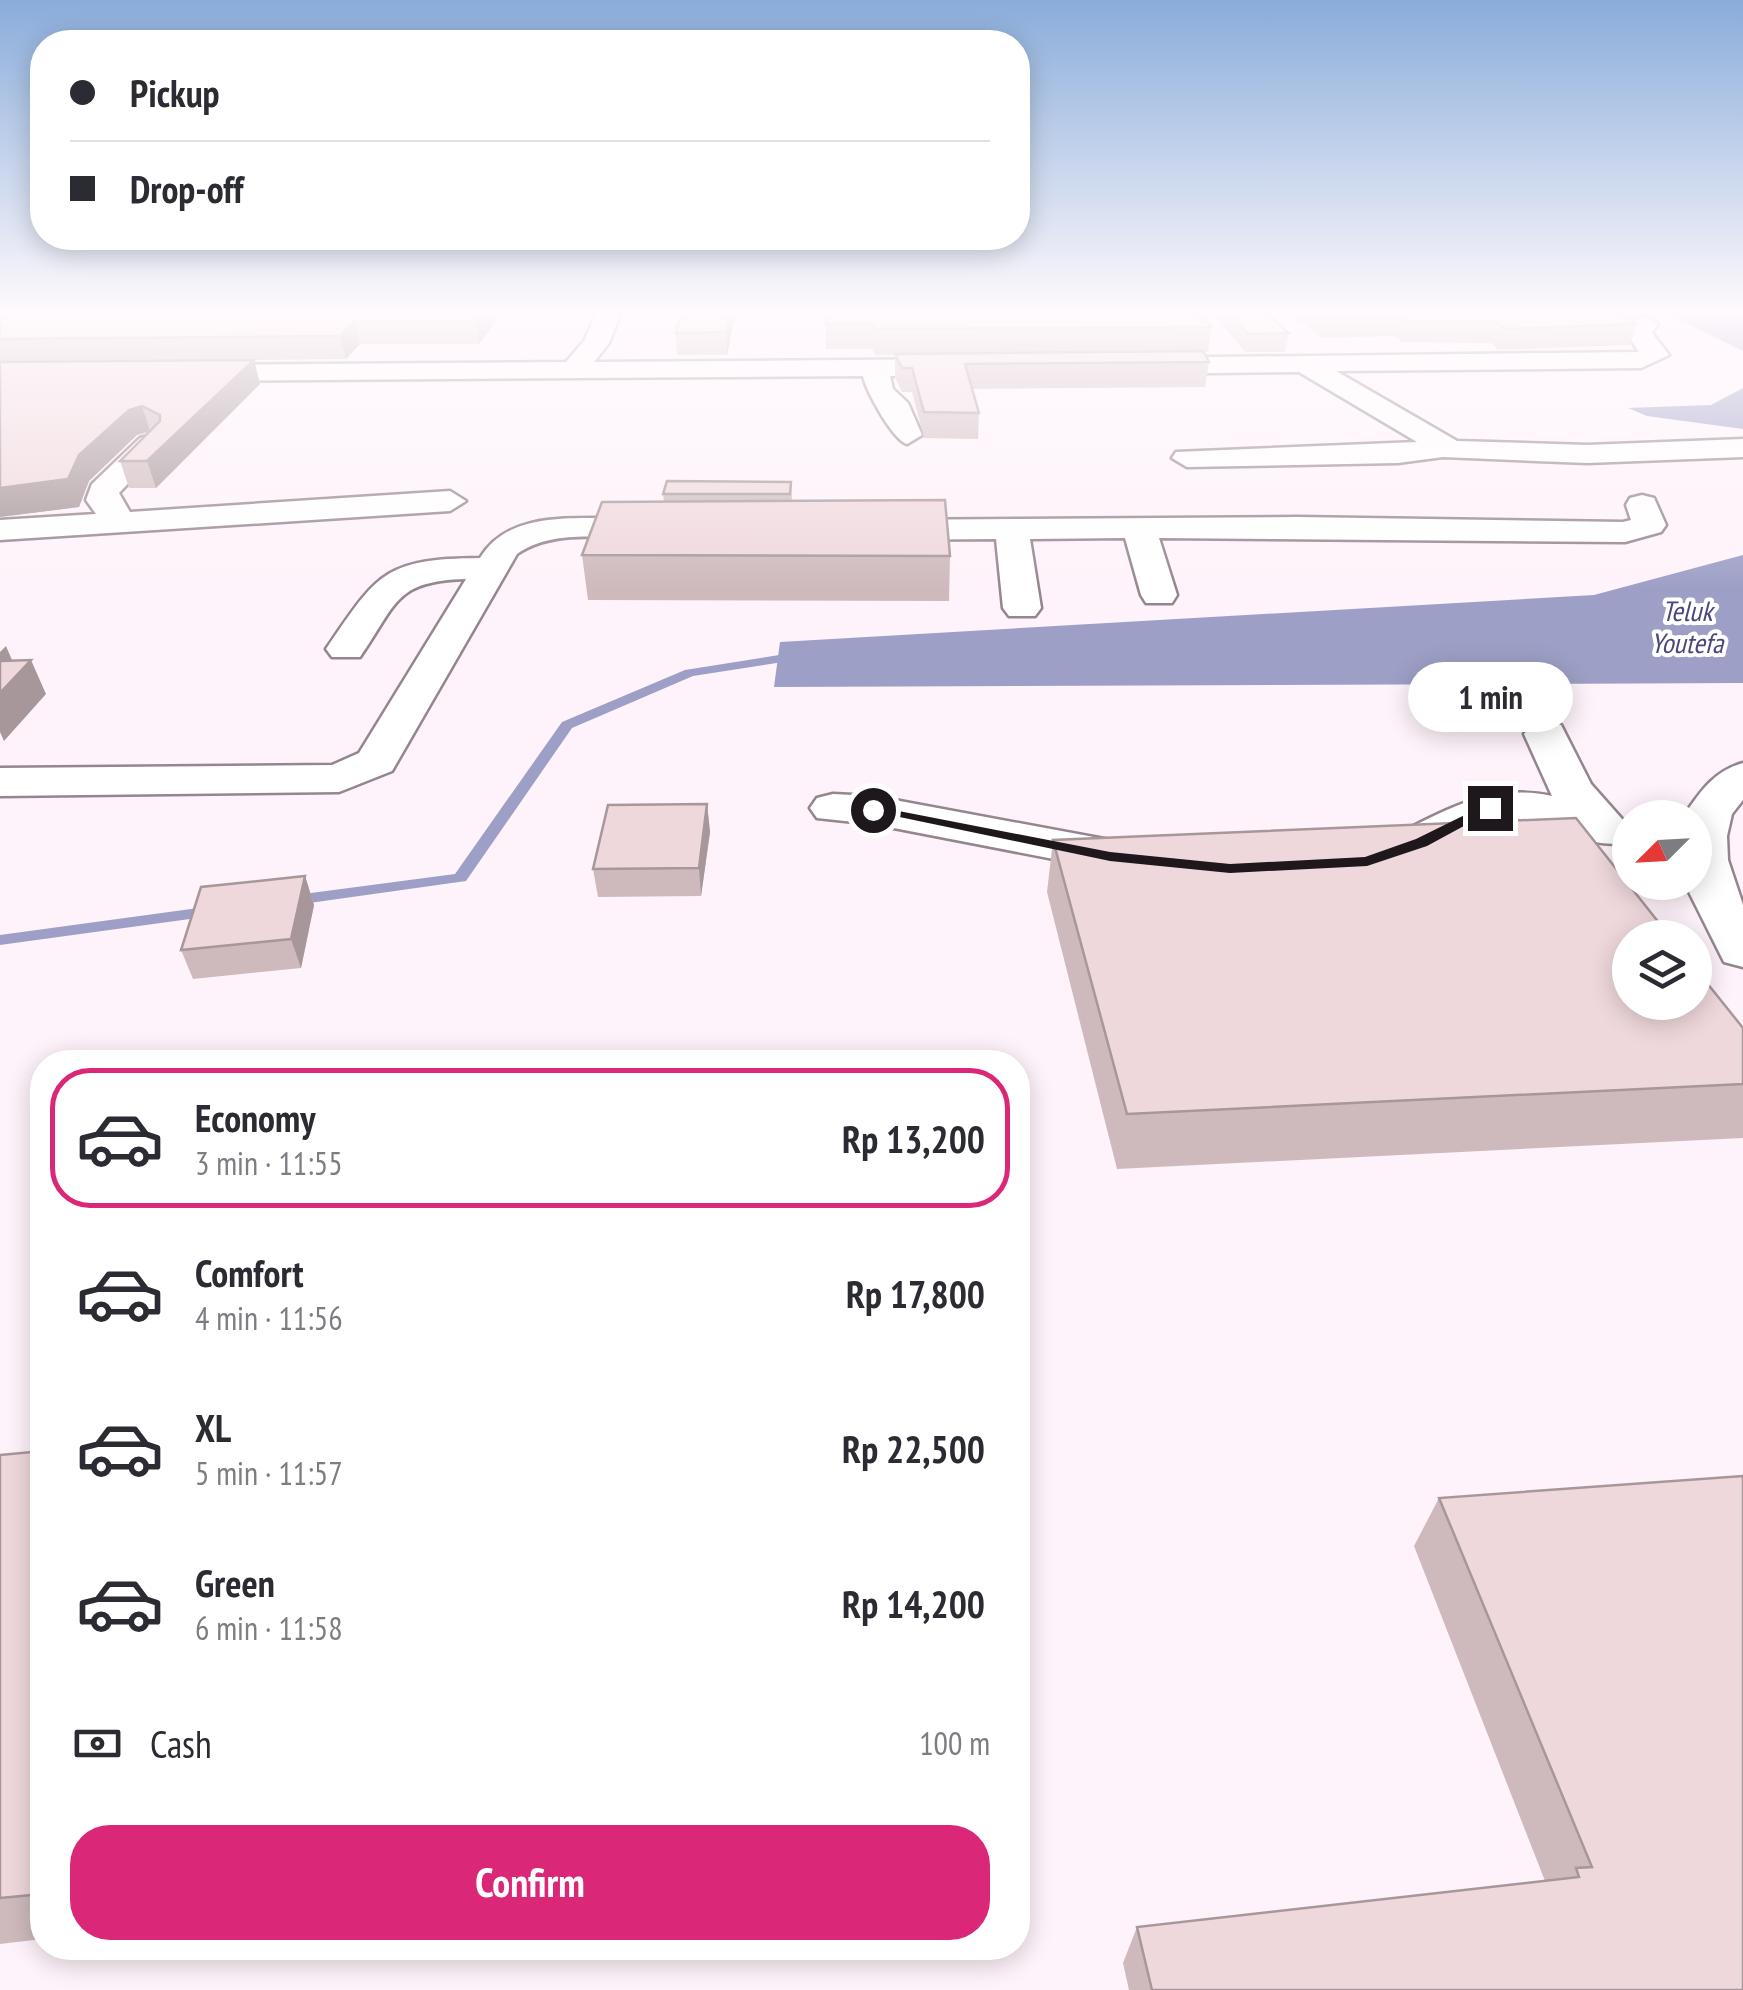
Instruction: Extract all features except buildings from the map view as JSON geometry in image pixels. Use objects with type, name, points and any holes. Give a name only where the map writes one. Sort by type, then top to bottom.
[{"type":"street","points":[[894,403],[907,436]]},
{"type":"street","points":[[1369,403],[1443,448]]},
{"type":"street","points":[[122,523],[102,500],[103,490],[151,444]]},
{"type":"street","points":[[1187,458],[1398,454],[1443,448],[1470,453],[1547,454],[1743,448]]},
{"type":"street","points":[[0,530],[450,501]]},
{"type":"street","points":[[838,531],[1138,528],[1625,532],[1650,525],[1642,505]]},
{"type":"street","points":[[1138,528],[1159,595]]},
{"type":"street","points":[[1012,529],[1022,608]]},
{"type":"street","points":[[0,782],[339,778],[358,774],[376,762],[491,568],[515,535],[530,531],[704,531]]},
{"type":"street","points":[[346,650],[396,578],[429,570],[491,568]]},
{"type":"street","points":[[1546,734],[1570,789],[1612,834]]},
{"type":"street","points":[[1743,777],[1708,813],[1701,850],[1707,886],[1743,952]]},
{"type":"street","points":[[1352,863],[1391,855],[1490,808],[1517,805],[1558,812],[1612,837]]},
{"type":"street","points":[[833,808],[873,810],[1166,863]]},
{"type":"street","points":[[1687,900],[1743,952]]},
{"type":"water","points":[[1743,403],[1743,429],[1647,416],[1628,408]]},
{"type":"water","name":"Teluk Youtefa","points":[[1743,555],[1743,683],[774,687],[780,642],[1594,595]]},
{"type":"waterway","points":[[288,901],[460,878],[567,725],[690,673],[798,656]]},
{"type":"waterway","points":[[0,940],[213,911]]},
{"type":"route","points":[[873,810],[1110,856],[1230,869],[1367,862],[1422,842],[1490,808]]}]
